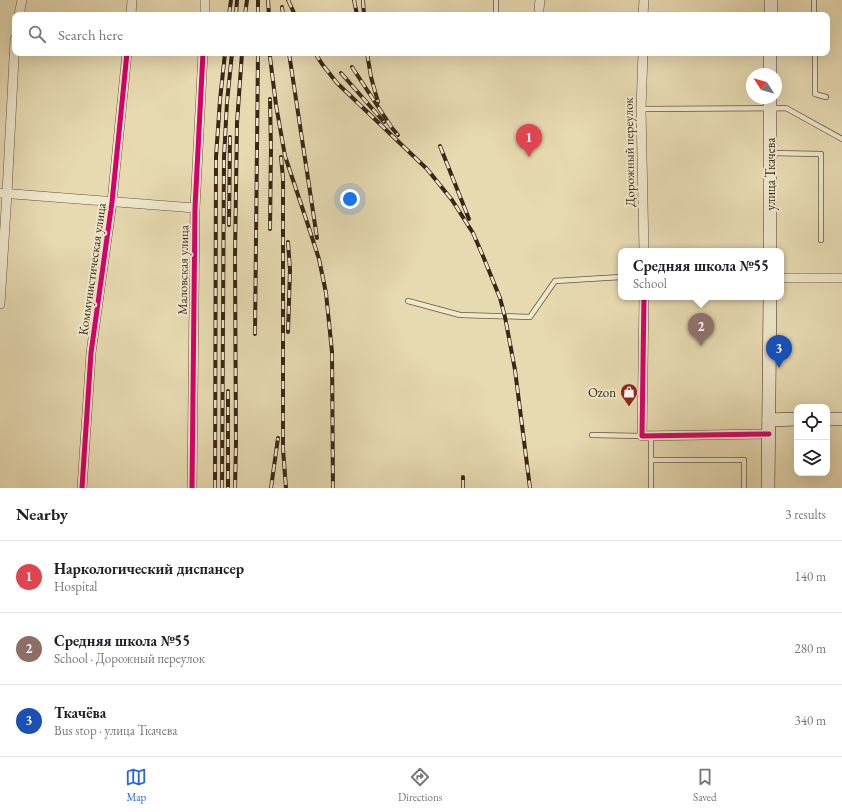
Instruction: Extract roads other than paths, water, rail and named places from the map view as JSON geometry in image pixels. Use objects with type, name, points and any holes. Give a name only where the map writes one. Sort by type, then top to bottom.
[{"type":"street","points":[[20,12],[22,0]]},
{"type":"street","points":[[130,12],[132,0]]},
{"type":"street","points":[[204,12],[205,0]]},
{"type":"street","points":[[643,12],[644,0]]},
{"type":"street","points":[[770,12],[771,0]]},
{"type":"street","points":[[0,304],[4,193],[14,56]]},
{"type":"street","name":"Коммунистическая улица","points":[[82,488],[91,354],[112,202],[127,56]]},
{"type":"street","name":"Маловская улица","points":[[192,488],[195,208],[203,56]]},
{"type":"street","name":"Дорожный переулок","points":[[643,56],[641,109],[644,248]]},
{"type":"street","points":[[770,56],[770,68]]},
{"type":"street","name":"улица Ткачева","points":[[770,104],[770,248]]},
{"type":"street","points":[[4,193],[195,208]]},
{"type":"street","points":[[784,278],[842,278]]},
{"type":"street","points":[[644,300],[647,436],[769,434]]},
{"type":"street","points":[[768,488],[770,300]]},
{"type":"street","points":[[769,420],[794,419]]},
{"type":"street","points":[[830,419],[842,419]]},
{"type":"lane","points":[[496,0],[496,12]]},
{"type":"lane","points":[[814,0],[814,12]]},
{"type":"lane","points":[[815,56],[815,94],[826,96]]},
{"type":"lane","points":[[641,109],[748,104]]},
{"type":"lane","points":[[773,104],[786,108],[842,139]]},
{"type":"lane","points":[[770,153],[821,154],[821,240]]},
{"type":"lane","points":[[408,301],[460,315],[530,317],[555,282],[618,277]]},
{"type":"lane","points":[[592,435],[647,436],[651,460],[651,488]]},
{"type":"lane","points":[[651,460],[744,460],[744,488]]},
{"type":"railway","points":[[229,12],[231,0]]},
{"type":"railway","points":[[236,12],[237,0]]},
{"type":"railway","points":[[245,12],[247,0]]},
{"type":"railway","points":[[258,0],[258,12]]},
{"type":"railway","points":[[268,0],[269,12]]},
{"type":"railway","points":[[288,0],[294,12]]},
{"type":"railway","points":[[354,0],[356,12]]},
{"type":"railway","points":[[363,0],[364,12]]},
{"type":"railway","points":[[282,7],[283,12]]},
{"type":"railway","points":[[215,488],[216,157],[225,56]]},
{"type":"railway","points":[[222,488],[224,157],[232,56]]},
{"type":"railway","points":[[235,488],[235,256],[237,123],[242,56]]},
{"type":"railway","points":[[255,334],[258,56]]},
{"type":"railway","points":[[289,56],[317,238]]},
{"type":"railway","points":[[317,56],[337,83],[427,169],[452,200],[473,233],[500,298],[505,317],[515,370],[530,488]]},
{"type":"railway","points":[[368,56],[371,77],[378,102]]},
{"type":"railway","points":[[270,57],[276,105],[285,156],[319,259],[326,293],[332,352],[333,488]]},
{"type":"railway","points":[[352,67],[398,135]]},
{"type":"railway","points":[[341,73],[384,122]]},
{"type":"railway","points":[[270,99],[270,229]]},
{"type":"railway","points":[[229,225],[230,137]]},
{"type":"railway","points":[[440,146],[469,219]]},
{"type":"railway","points":[[281,157],[283,178],[283,449],[286,488]]},
{"type":"railway","points":[[288,242],[290,270],[288,332]]},
{"type":"railway","points":[[228,391],[228,488]]},
{"type":"railway","points":[[271,488],[278,438]]},
{"type":"railway","points":[[463,477],[463,488]]},
{"type":"place","name":"Наркологический диспансер","points":[[529,157]]},
{"type":"place","name":"Средняя школа №55","points":[[701,346]]},
{"type":"place","name":"Ткачёва","points":[[779,368]]},
{"type":"place","name":"Ozon","points":[[629,407]]}]
